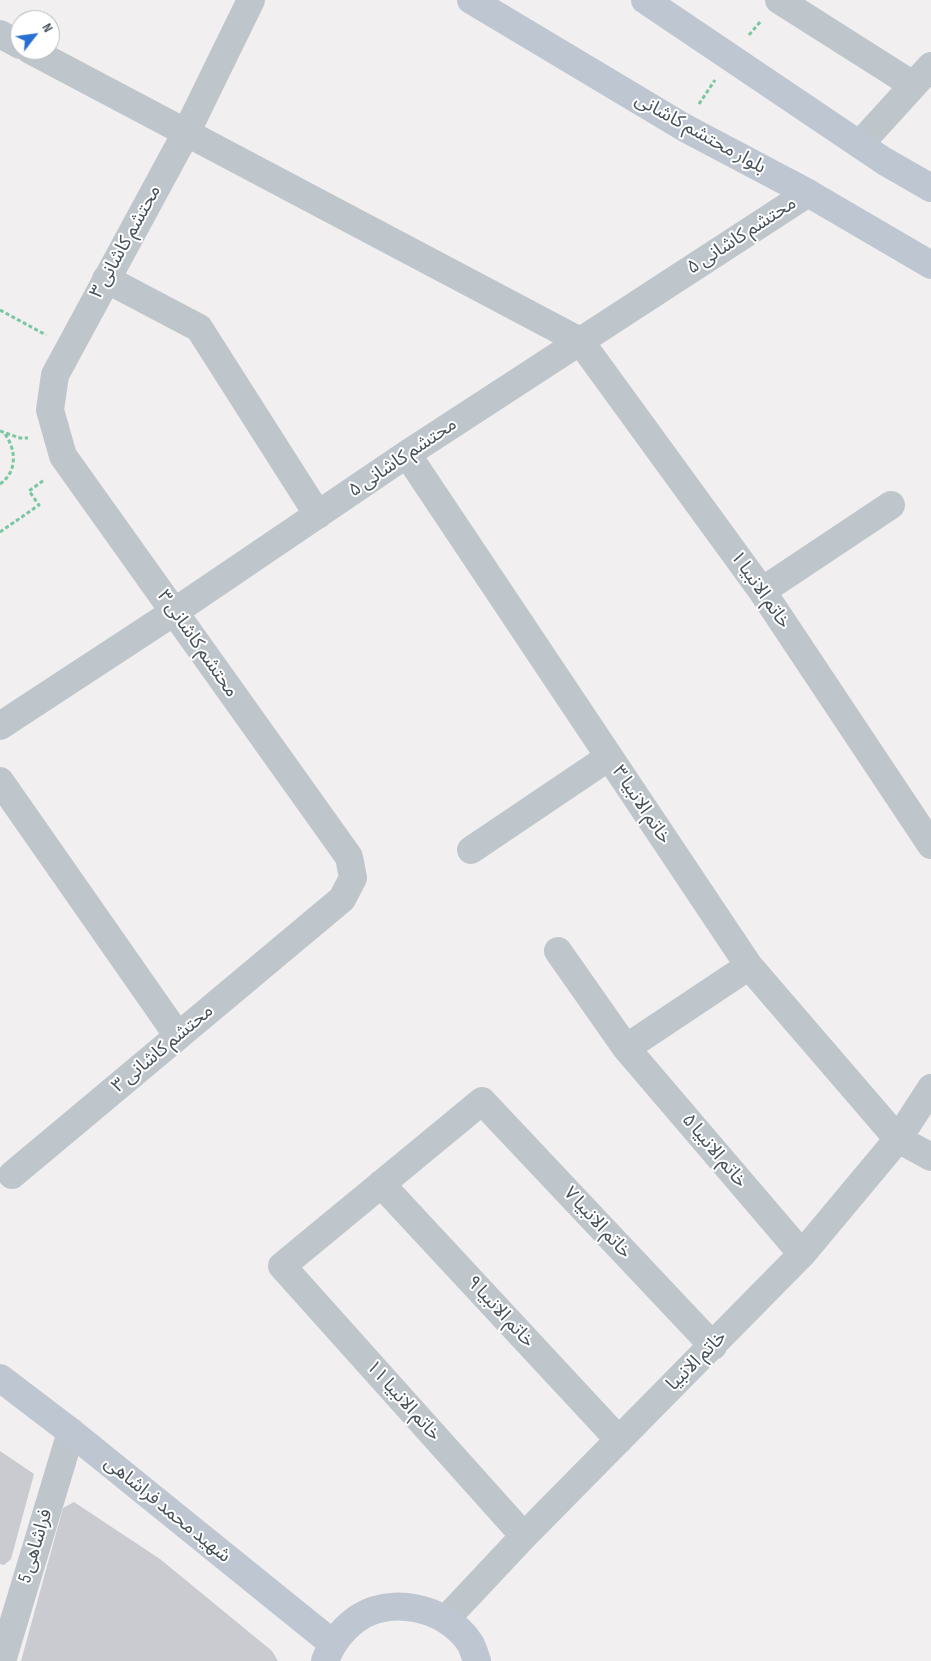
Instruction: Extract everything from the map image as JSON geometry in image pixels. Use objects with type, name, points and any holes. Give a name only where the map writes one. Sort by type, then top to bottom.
[{"type":"main road","name":"بلوار محتشم کاشانی","points":[[471,0],[685,128],[808,193],[931,265]]},
{"type":"main road","points":[[644,0],[860,144],[931,188]]},
{"type":"main road","name":"شهید محمد فراشاهی","points":[[0,1378],[71,1432],[329,1652]]},
{"type":"main road","points":[[329,1652],[355,1620],[384,1608],[416,1608],[446,1619],[470,1643],[477,1661]]},
{"type":"street","name":"محتشم کاشانی ۳","points":[[12,1175],[342,899],[353,878],[349,857],[63,456],[50,410],[55,375],[186,133],[251,0]]},
{"type":"street","points":[[779,0],[922,76],[860,144]]},
{"type":"street","points":[[49,60],[580,341]]},
{"type":"street","name":"محتشم کاشانی ۵","points":[[0,726],[174,612],[406,454],[808,193]]},
{"type":"street","points":[[106,279],[199,328],[318,515]]},
{"type":"street","name":"خاتم الانبیا ۱","points":[[580,341],[762,591],[931,845]]},
{"type":"street","name":"خاتم الانبیا ۳","points":[[406,454],[748,966],[898,1139]]},
{"type":"street","points":[[762,591],[891,505]]},
{"type":"street","points":[[471,850],[610,757]]},
{"type":"street","points":[[0,781],[178,1036]]},
{"type":"street","name":"خاتم الانبیا ۵","points":[[558,951],[626,1048],[802,1254]]},
{"type":"street","points":[[626,1048],[748,966]]},
{"type":"street","name":"خاتم الانبیا","points":[[446,1619],[524,1536],[802,1254],[898,1139],[931,1088]]},
{"type":"street","name":"خاتم الانبیا ۷","points":[[381,1184],[482,1101],[713,1346]]},
{"type":"street","points":[[898,1139],[931,1157]]},
{"type":"street","name":"خاتم الانبیا ۱۱","points":[[381,1184],[282,1266],[524,1536]]},
{"type":"street","name":"خاتم الانبیا ۹","points":[[381,1184],[619,1440]]},
{"type":"street","name":"فراشاهی 5","points":[[2,1661],[71,1432]]},
{"type":"path","points":[[0,431],[5,434],[31,438]]},
{"type":"path","points":[[0,484],[10,472],[14,463],[14,452],[5,434]]},
{"type":"building","points":[[0,1451],[34,1474],[11,1559],[4,1565],[0,1564]]},
{"type":"building","points":[[74,1502],[160,1559],[272,1651],[278,1661],[21,1661],[63,1508]]}]
